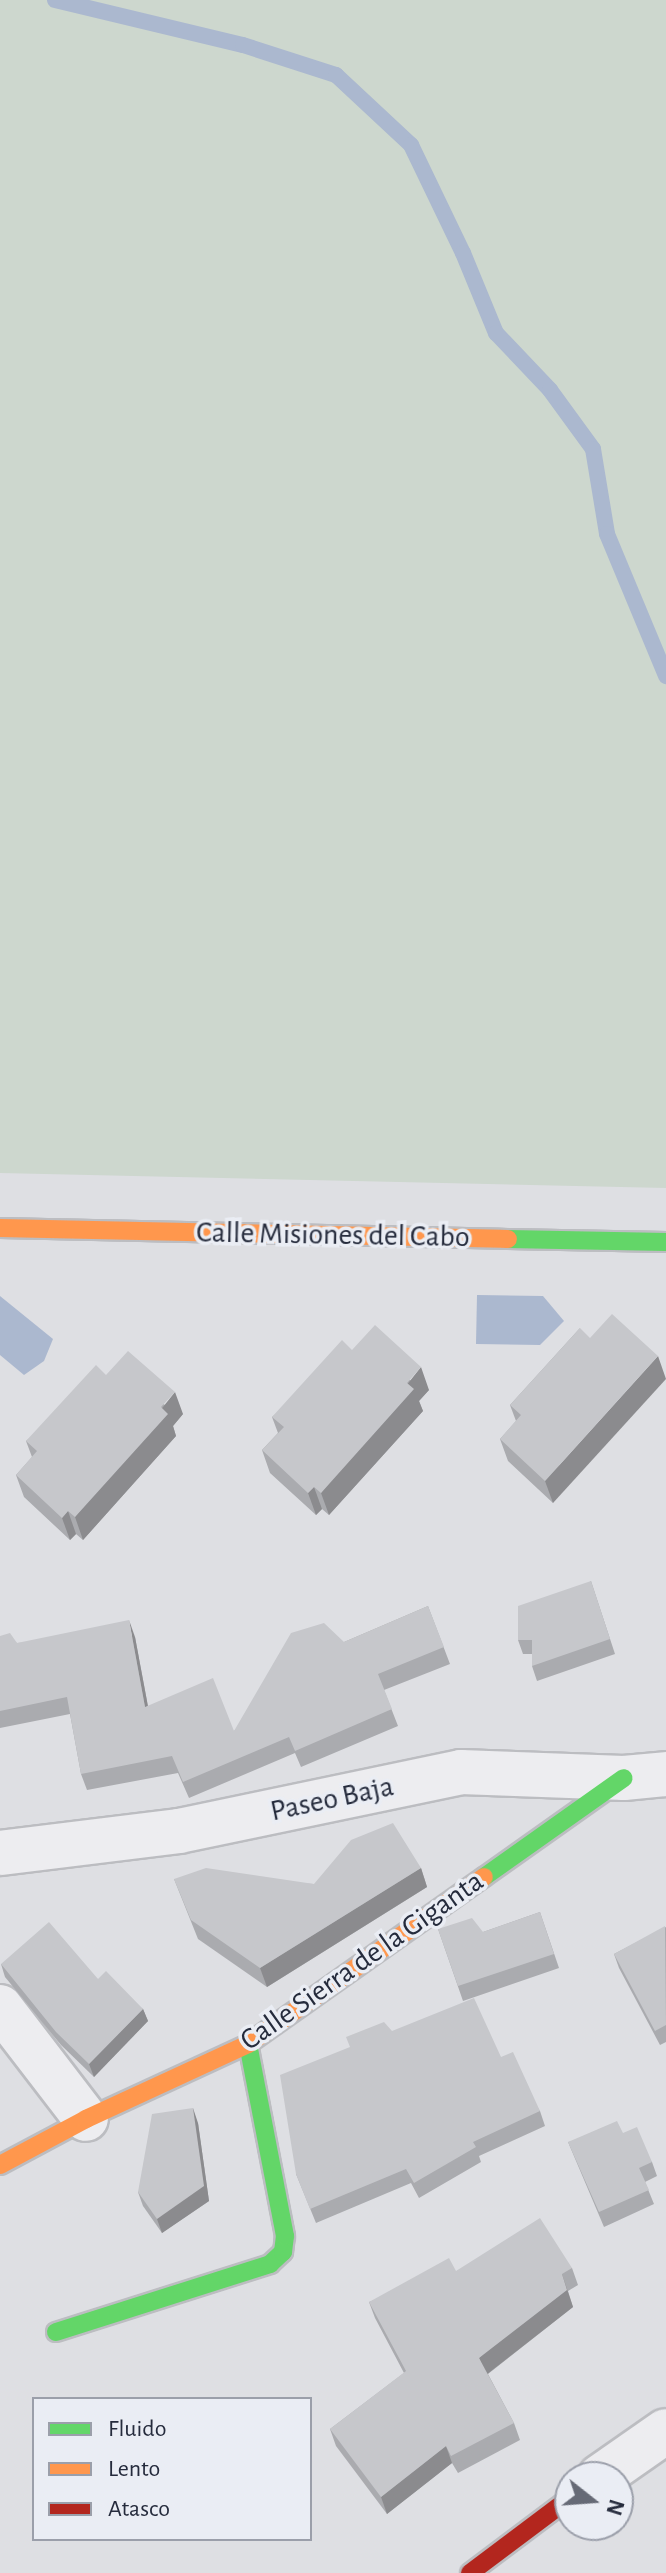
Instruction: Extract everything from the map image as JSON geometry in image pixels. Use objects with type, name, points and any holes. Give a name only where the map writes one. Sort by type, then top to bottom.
[{"type":"street","name":"Calle Misiones del Cabo","points":[[0,1228],[666,1242]]},
{"type":"street","name":"Paseo Baja","points":[[0,1853],[179,1831],[461,1772],[645,1776]]},
{"type":"street","name":"Calle Sierra de la Giganta","points":[[0,2165],[86,2119],[248,2044],[645,1776]]},
{"type":"street","points":[[0,2007],[86,2119]]},
{"type":"street","points":[[56,2332],[270,2264],[283,2252],[285,2236],[248,2044]]},
{"type":"street","points":[[623,2461],[666,2431]]},
{"type":"street","points":[[470,2573],[554,2510]]},
{"type":"shaded area","points":[[0,0],[666,0],[666,1188],[0,1173]]},
{"type":"water","points":[[477,1295],[543,1296],[564,1321],[540,1345],[476,1344]]},
{"type":"water","points":[[0,1296],[53,1339],[44,1361],[24,1375],[0,1355]]},
{"type":"building","points":[[612,1314],[658,1356],[545,1481],[500,1439],[521,1415],[510,1405],[580,1328],[590,1338]]},
{"type":"building","points":[[375,1325],[421,1367],[407,1383],[414,1389],[321,1493],[314,1487],[308,1493],[262,1450],[284,1427],[272,1417],[342,1340],[352,1350]]},
{"type":"building","points":[[128,1351],[175,1392],[161,1407],[168,1414],[75,1517],[68,1511],[62,1518],[16,1475],[37,1451],[26,1441],[96,1365],[106,1375]]},
{"type":"building","points":[[591,1581],[610,1639],[532,1666],[532,1640],[518,1640],[518,1606]]},
{"type":"building","points":[[428,1606],[444,1647],[378,1674],[392,1709],[295,1751],[289,1737],[183,1782],[172,1756],[81,1774],[67,1697],[0,1711],[0,1636],[10,1633],[17,1643],[129,1620],[145,1707],[213,1678],[234,1731],[291,1633],[324,1623],[344,1642]]},
{"type":"building","points":[[393,1823],[421,1868],[260,1968],[191,1920],[174,1879],[206,1868],[314,1884],[351,1840]]},
{"type":"building","points":[[540,1912],[554,1954],[458,1986],[438,1929],[472,1918],[483,1932]]},
{"type":"building","points":[[49,1922],[98,1979],[106,1971],[143,2009],[89,2064],[56,2032],[1,1964]]},
{"type":"building","points":[[665,1926],[666,2025],[655,2031],[614,1954]]},
{"type":"building","points":[[474,1998],[501,2057],[513,2052],[540,2111],[473,2142],[476,2147],[414,2183],[406,2169],[310,2209],[296,2174],[280,2075],[350,2047],[346,2037],[384,2022],[392,2031]]},
{"type":"building","points":[[193,2108],[204,2186],[157,2219],[138,2192],[152,2114]]},
{"type":"building","points":[[617,2121],[623,2133],[637,2127],[652,2162],[639,2168],[649,2190],[599,2212],[568,2142]]},
{"type":"building","points":[[540,2218],[572,2268],[562,2274],[567,2290],[479,2358],[514,2423],[451,2456],[446,2446],[381,2497],[330,2429],[406,2371],[369,2302],[449,2258],[456,2271]]},
{"type":"waterway","points":[[55,0],[243,45],[336,75],[411,145],[463,253],[496,333],[550,390],[593,449],[607,534],[666,676]]},
{"type":"traffic: fast","points":[[508,1239],[666,1242]]},
{"type":"traffic: fast","points":[[484,1877],[624,1778]]},
{"type":"traffic: fast","points":[[56,2332],[270,2264],[283,2252],[285,2236],[248,2044]]},
{"type":"traffic: slow","points":[[0,1228],[508,1239]]},
{"type":"traffic: slow","points":[[0,2165],[86,2119],[248,2044],[484,1877]]},
{"type":"traffic: jam","points":[[470,2573],[554,2510]]}]
